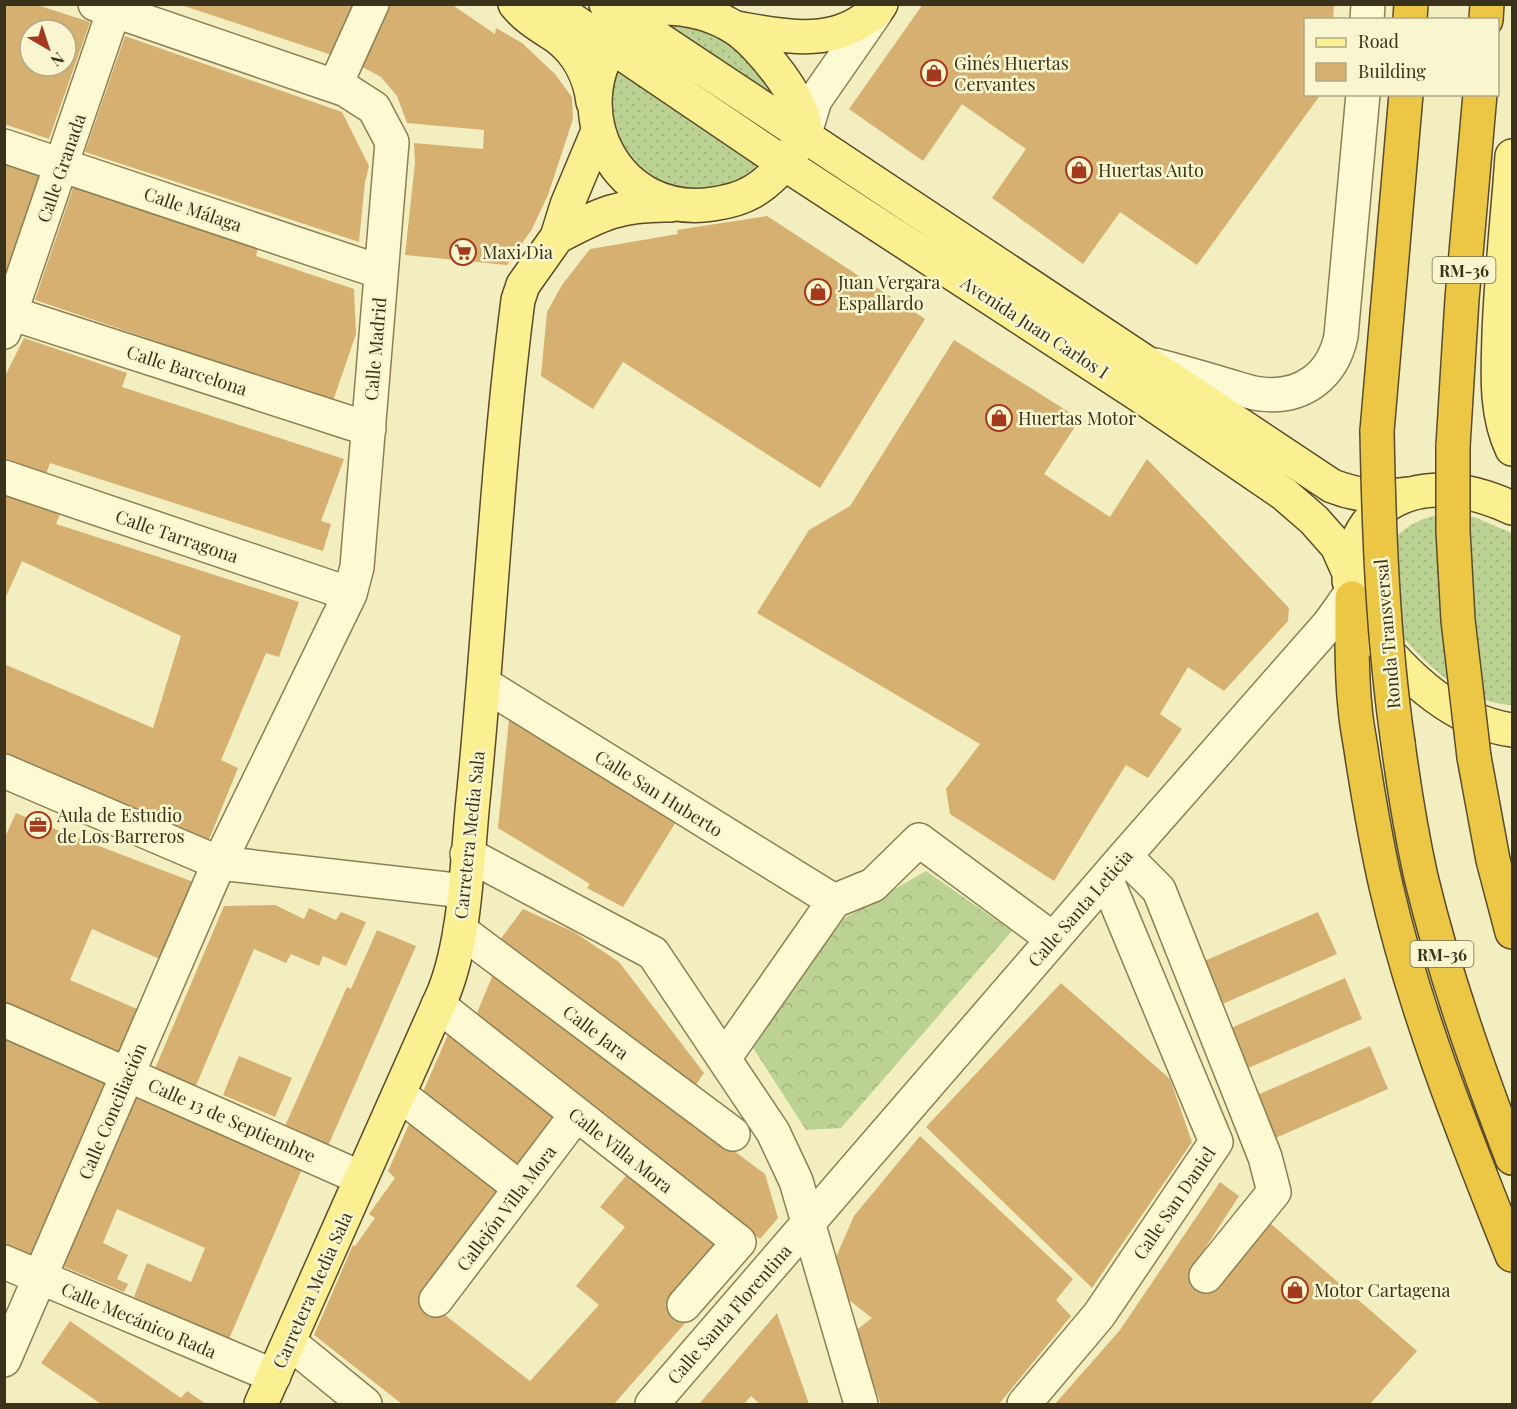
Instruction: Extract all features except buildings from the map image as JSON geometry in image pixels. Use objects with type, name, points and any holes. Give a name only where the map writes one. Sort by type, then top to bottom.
[{"type":"highway","name":"Ronda Transversal","points":[[1406,96],[1377,431],[1379,533],[1384,613],[1398,742],[1408,813],[1421,878],[1470,1041],[1512,1158]]},
{"type":"highway","name":"RM-36","points":[[1480,96],[1462,299],[1453,447],[1453,531],[1458,620],[1474,758],[1493,860],[1512,933]]},
{"type":"highway","points":[[1351,588],[1355,707],[1372,820],[1386,887],[1420,1009],[1435,1053],[1461,1127],[1512,1255]]},
{"type":"main road","points":[[516,4],[524,15],[571,50],[589,82],[597,122],[611,159],[634,184],[656,199],[679,206]]},
{"type":"main road","name":"Avenida Juan Carlos I","points":[[549,4],[785,164],[1142,397],[1284,494],[1314,520],[1337,546],[1367,627],[1391,655],[1418,682],[1467,716],[1492,726],[1512,730]]},
{"type":"main road","points":[[597,122],[595,97],[618,12],[676,6],[698,12],[736,28],[794,37],[836,34],[852,27],[879,8]]},
{"type":"main road","name":"Avenida Juan Carlos I","points":[[618,12],[1332,486],[1346,492],[1365,495],[1386,497],[1408,495]]},
{"type":"main road","points":[[736,28],[763,52],[787,85],[802,118],[804,136]]},
{"type":"main road","name":"Carretera Media Sala","points":[[268,1390],[438,1005],[455,961],[484,684],[507,396],[518,300],[523,285],[556,237],[597,122]]},
{"type":"main road","name":"Carretera Media Sala","points":[[556,237],[584,221],[617,209],[653,205],[706,205],[736,200],[761,187],[785,164],[804,136]]},
{"type":"main road","points":[[1511,436],[1501,412],[1498,382],[1506,309],[1512,156]]},
{"type":"main road","points":[[1351,588],[1357,543],[1369,522],[1386,506],[1408,495],[1429,490],[1464,492],[1512,508]]},
{"type":"street","points":[[335,86],[372,4]]},
{"type":"street","name":"Calle Madrid","points":[[108,7],[346,90],[374,108],[392,142],[357,567],[350,594],[219,863]]},
{"type":"street","name":"Calle Granada","points":[[7,319],[62,165],[108,7]]},
{"type":"street","points":[[804,136],[815,100],[879,8]]},
{"type":"street","points":[[1147,363],[1261,394],[1293,392],[1313,382],[1329,368],[1339,348],[1341,336],[1363,96]]},
{"type":"street","name":"Calle Málaga","points":[[4,146],[381,272]]},
{"type":"street","name":"Calle Barcelona","points":[[7,319],[369,429]]},
{"type":"street","name":"Calle Tarragona","points":[[4,477],[350,594]]},
{"type":"street","name":"Calle Santa Leticia","points":[[807,1223],[1329,624],[1351,588]]},
{"type":"street","name":"Calle San Huberto","points":[[484,684],[834,901]]},
{"type":"street","points":[[8,782],[219,863],[464,891]]},
{"type":"street","points":[[725,1057],[834,901],[873,885],[919,840],[1053,939]]},
{"type":"street","points":[[467,854],[653,953],[773,1131],[796,1181],[861,1404]]},
{"type":"street","name":"Calle Conciliación","points":[[4,1360],[219,863]]},
{"type":"street","points":[[1115,867],[1159,890],[1261,1147],[1274,1192],[1206,1276]]},
{"type":"street","name":"Calle San Daniel","points":[[1024,1404],[1099,1315],[1216,1142],[1115,867]]},
{"type":"street","name":"Calle Jara","points":[[460,930],[733,1134]]},
{"type":"street","name":"Calle Villa Mora","points":[[438,1005],[739,1242],[684,1305]]},
{"type":"street","name":"Calle 13 de Septiembre","points":[[4,1020],[361,1178]]},
{"type":"street","points":[[399,1094],[520,1188]]},
{"type":"street","name":"Callejón Villa Mora","points":[[436,1300],[576,1115]]},
{"type":"street","name":"Calle Santa Florentina","points":[[652,1404],[807,1223]]},
{"type":"street","name":"Calle Mecánico Rada","points":[[4,1262],[268,1390]]},
{"type":"street","points":[[289,1342],[364,1404]]},
{"type":"green space","points":[[636,16],[718,19],[802,118]]},
{"type":"green space","points":[[604,60],[785,164],[706,205],[611,159]]},
{"type":"green space","points":[[1445,514],[1474,517],[1512,533],[1512,705],[1476,697],[1460,688],[1429,665],[1391,623],[1393,540],[1416,522]]},
{"type":"green space","points":[[926,871],[1012,931],[841,1128],[806,1130],[748,1040],[843,919]]},
{"type":"place","name":"Ginés Huertas Cervantes","points":[[934,73]]},
{"type":"place","name":"Huertas Auto","points":[[1079,170]]},
{"type":"place","name":"Maxi Dia","points":[[463,252]]},
{"type":"place","name":"Juan Vergara Espallardo","points":[[818,292]]},
{"type":"place","name":"Huertas Motor","points":[[999,418]]},
{"type":"place","name":"Aula de Estudio de Los Barreros","points":[[38,825]]},
{"type":"place","name":"Motor Cartagena","points":[[1295,1290]]}]
